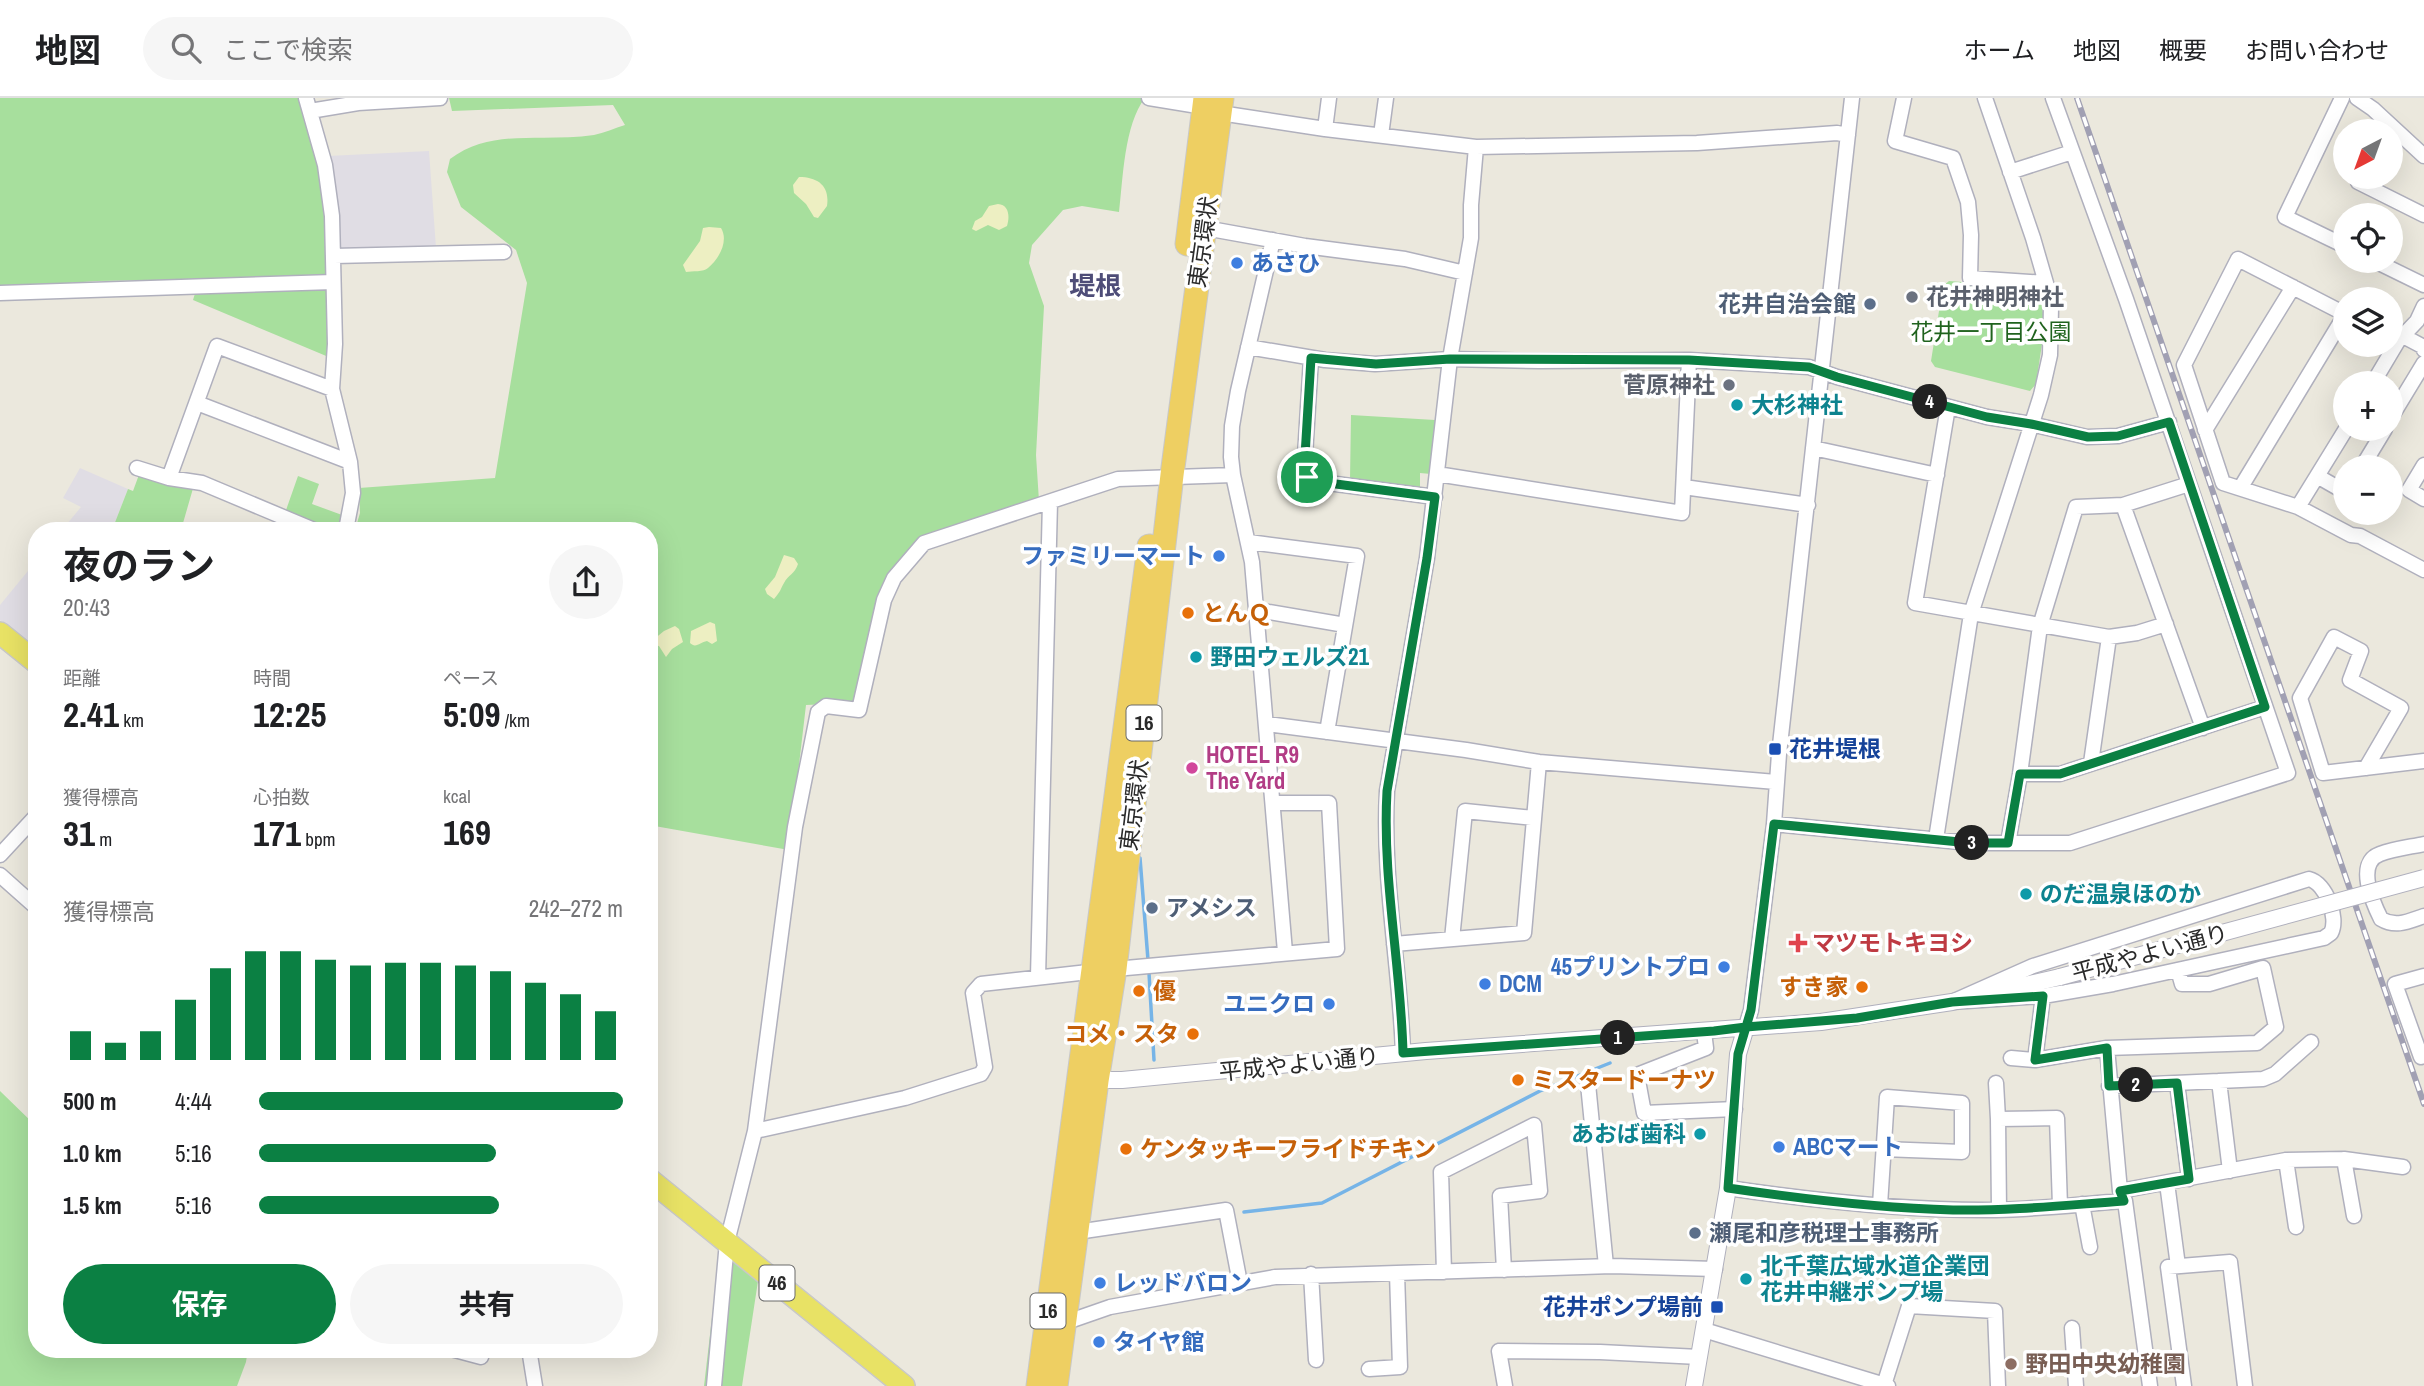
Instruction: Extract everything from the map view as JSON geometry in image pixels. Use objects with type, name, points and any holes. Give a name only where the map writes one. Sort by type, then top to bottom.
[{"type":"highway","name":"東京環状","points":[[1165,476],[1205,228],[1213,104]]},
{"type":"highway","name":"東京環状","points":[[1038,1386],[1105,970],[1213,104]]},
{"type":"highway","name":"東京環状","points":[[1056,1386],[1077,1232],[1088,1080]]},
{"type":"main road","points":[[0,633],[28,656]]},
{"type":"main road","name":"46","points":[[658,1186],[904,1386]]},
{"type":"street","points":[[348,522],[353,493],[349,462],[332,389],[335,344],[332,216],[325,165],[308,104],[440,98]]},
{"type":"street","points":[[1149,98],[1213,104],[1325,129],[1476,148],[1663,144],[1837,133],[1848,135]]},
{"type":"street","points":[[1325,129],[1329,98]]},
{"type":"street","points":[[1381,135],[1386,98]]},
{"type":"street","points":[[1694,1386],[1728,1188],[1738,1054],[1751,1010],[1774,824],[1776,782],[1852,98]]},
{"type":"street","points":[[1904,98],[1895,141],[1953,158],[1968,202],[1971,235],[1967,278],[2046,283]]},
{"type":"street","points":[[1936,839],[1971,614],[2046,377],[2050,355],[2051,307],[2046,283],[1985,98]]},
{"type":"street","points":[[1774,824],[1970,843],[2070,843],[2288,773],[2169,422],[2053,98]]},
{"type":"street","points":[[2333,240],[2285,217],[2342,98]]},
{"type":"street","points":[[2357,98],[2377,119]]},
{"type":"street","points":[[2403,140],[2424,156]]},
{"type":"street","points":[[1403,1053],[1385,825],[1387,791],[1427,558],[1450,359],[1471,237],[1476,148]]},
{"type":"street","points":[[2010,172],[2072,152]]},
{"type":"street","points":[[2372,189],[2424,215]]},
{"type":"street","points":[[1205,228],[1405,259],[1465,273]]},
{"type":"street","points":[[1273,240],[1232,426],[1233,475],[1249,542],[1257,610],[1285,952]]},
{"type":"street","points":[[334,257],[504,252]]},
{"type":"street","points":[[2333,308],[2238,259],[2184,365],[2223,483],[2298,508],[2351,535],[2360,536],[2424,570]]},
{"type":"street","points":[[2400,273],[2424,285]]},
{"type":"street","points":[[0,293],[333,282]]},
{"type":"street","points":[[2205,430],[2293,287]]},
{"type":"street","points":[[2403,333],[2417,321],[2424,306]]},
{"type":"street","points":[[2241,487],[2333,334]]},
{"type":"street","points":[[2403,340],[2422,346],[2424,350]]},
{"type":"street","points":[[169,478],[217,346],[332,389]]},
{"type":"street","points":[[1248,347],[1311,358],[1376,364],[1450,359],[1689,360],[1809,367],[1987,417],[2071,434],[2099,438],[2129,434],[2169,422]]},
{"type":"street","points":[[1311,358],[1304,472],[1307,477],[1313,481],[1435,497]]},
{"type":"street","points":[[1437,474],[1682,513],[1689,360]]},
{"type":"street","points":[[2403,398],[2424,363]]},
{"type":"street","points":[[197,403],[349,462]]},
{"type":"street","points":[[1948,407],[1915,603],[2109,637],[2137,633],[2166,624]]},
{"type":"street","points":[[2298,508],[2339,441]]},
{"type":"street","points":[[1813,448],[1937,475]]},
{"type":"street","points":[[2424,465],[2409,490],[2424,499]]},
{"type":"street","points":[[137,468],[169,478],[202,483],[295,522]]},
{"type":"street","points":[[713,1386],[727,1242],[755,1131],[795,827],[818,712],[826,706],[859,710],[884,600],[894,578],[924,542],[1118,479],[1233,475]]},
{"type":"street","points":[[2317,476],[2333,485]]},
{"type":"street","points":[[2008,843],[2040,626],[2076,507],[2123,505],[2189,484]]},
{"type":"street","points":[[1684,487],[1808,505]]},
{"type":"street","points":[[1038,977],[1050,502]]},
{"type":"street","points":[[2123,505],[2203,728]]},
{"type":"street","points":[[1249,542],[1357,556],[1327,732]]},
{"type":"street","points":[[1257,610],[1345,625]]},
{"type":"street","points":[[2091,763],[2109,637]]},
{"type":"street","points":[[2366,768],[2401,708],[2350,680],[2361,651],[2333,637],[2300,698],[2323,773],[2366,768],[2424,761]]},
{"type":"street","points":[[2020,774],[2060,774],[2265,707]]},
{"type":"street","points":[[1267,724],[1539,762],[1776,782]]},
{"type":"street","points":[[1394,944],[1524,933],[1539,762]]},
{"type":"street","points":[[755,1131],[905,1098],[981,1074],[985,1067],[973,993],[981,984],[1285,952],[1337,949],[1329,803],[1273,803]]},
{"type":"street","points":[[1452,939],[1465,811],[1534,818]]},
{"type":"street","points":[[0,855],[28,825]]},
{"type":"street","points":[[2424,844],[2379,854],[2372,858],[2366,874],[2381,919],[2398,924],[2424,916]]},
{"type":"street","points":[[0,875],[28,900]]},
{"type":"street","name":"平成やよい通り","points":[[1088,1080],[1857,1018],[1952,1002],[2060,977],[2424,878]]},
{"type":"street","points":[[2301,880],[2317,881],[2323,887],[2335,921],[2331,933],[2324,938],[2178,970],[2043,996],[1952,1002],[2033,966],[2301,880]]},
{"type":"street","points":[[2011,1058],[2035,1060],[2107,1048],[2257,1043],[2276,1027],[2263,968],[2208,984],[2182,984],[2178,970]]},
{"type":"street","points":[[2424,976],[2395,984],[2421,1057],[2424,1055]]},
{"type":"street","points":[[2035,1060],[2043,996]]},
{"type":"street","points":[[1704,1032],[1706,1048],[1637,1075],[1644,1113],[1735,1109]]},
{"type":"street","points":[[2109,1086],[2263,1079],[2275,1074],[2311,1042]]},
{"type":"street","points":[[2107,1048],[2122,1196],[2150,1386]]},
{"type":"street","points":[[2219,1081],[2230,1171]]},
{"type":"street","points":[[1996,1083],[1999,1210]]},
{"type":"street","points":[[2177,1083],[2189,1179]]},
{"type":"street","points":[[1588,1084],[1606,1266]]},
{"type":"street","points":[[1880,1205],[1883,1149],[1886,1097],[1962,1103],[1962,1153],[1883,1149]]},
{"type":"street","points":[[1998,1119],[2057,1118],[2060,1206]]},
{"type":"street","points":[[1444,1272],[1441,1171],[1534,1125],[1540,1191],[1500,1196],[1504,1270]]},
{"type":"street","points":[[1728,1188],[1880,1205],[1999,1210],[2082,1204],[2167,1183],[2286,1160],[2344,1159],[2403,1167]]},
{"type":"street","points":[[2344,1159],[2354,1216]]},
{"type":"street","points":[[2286,1160],[2296,1227]]},
{"type":"street","points":[[2167,1183],[2178,1266]]},
{"type":"street","points":[[2082,1204],[2090,1247]]},
{"type":"street","points":[[1077,1232],[1226,1210],[1240,1283]]},
{"type":"street","points":[[2184,1386],[2168,1267],[2230,1262],[2245,1386]]},
{"type":"street","points":[[1064,1323],[1110,1307],[1275,1277],[1311,1274],[1606,1266],[1715,1269]]},
{"type":"street","points":[[1369,1369],[1399,1367],[1397,1273]]},
{"type":"street","points":[[1311,1274],[1316,1360]]},
{"type":"street","points":[[1704,1330],[1886,1385],[1909,1306],[1995,1311],[1998,1386]]},
{"type":"street","points":[[2072,1328],[2076,1386]]},
{"type":"street","points":[[1505,1386],[1499,1351],[1699,1357]]},
{"type":"street","points":[[530,1358],[535,1386]]},
{"type":"shaded area","points":[[429,151],[436,248],[338,252],[328,156]]},
{"type":"shaded area","points":[[80,468],[128,489],[115,522],[69,522],[81,507],[63,498]]},
{"type":"shaded area","points":[[28,571],[28,643],[0,620],[0,605]]},
{"type":"green space","points":[[0,98],[302,98],[317,153],[325,208],[329,277],[97,281],[0,288]]},
{"type":"green space","points":[[449,98],[1145,98],[1138,109],[1129,137],[1119,212],[1082,206],[1063,210],[1032,245],[1029,263],[1044,306],[1036,455],[1039,501],[902,560],[855,703],[806,705],[789,850],[658,827],[658,522],[357,522],[360,513],[359,488],[495,478],[527,283],[516,250],[461,207],[447,172],[450,159],[466,149],[501,139],[594,135],[625,125],[613,105],[452,111]]},
{"type":"green space","name":"花井一丁目公園","points":[[1949,281],[2028,287],[2040,296],[2045,324],[2036,384],[2030,391],[1935,367],[1931,361],[1943,286]]},
{"type":"green space","points":[[329,283],[331,358],[193,300],[197,287]]},
{"type":"green space","points":[[1351,415],[1435,420],[1431,474],[1420,473],[1420,489],[1350,480]]},
{"type":"green space","points":[[140,472],[194,485],[183,522],[115,522],[128,489],[133,491]]},
{"type":"green space","points":[[298,476],[319,484],[312,504],[342,515],[341,522],[306,522],[285,513]]},
{"type":"green space","points":[[0,1091],[28,1118],[28,1358],[247,1358],[237,1386],[0,1386]]},
{"type":"green space","points":[[720,1249],[758,1281],[742,1386],[704,1386]]},
{"type":"sand","points":[[799,177],[817,181],[827,193],[827,206],[818,218],[814,217],[806,204],[794,193],[793,185]]},
{"type":"sand","points":[[989,206],[1004,206],[1008,212],[1007,226],[999,230],[988,225],[976,231],[972,229],[975,221],[982,217]]},
{"type":"sand","points":[[703,228],[721,228],[723,233],[719,255],[706,269],[686,272],[683,265],[700,241]]},
{"type":"sand","points":[[784,555],[794,558],[798,564],[774,599],[765,589],[775,577]]},
{"type":"sand","points":[[710,622],[715,624],[717,641],[712,644],[707,641],[692,645],[691,631]]},
{"type":"sand","points":[[675,626],[679,629],[683,642],[666,657],[658,646],[658,636]]},
{"type":"waterway","points":[[1140,858],[1148,960]]},
{"type":"waterway","points":[[1149,973],[1154,1060]]},
{"type":"waterway","points":[[1244,1212],[1322,1203],[1540,1091],[1610,1063]]},
{"type":"railway","points":[[2077,98],[2424,1104]]},
{"type":"place","name":"あさひ","points":[[1237,263]]},
{"type":"place","name":"花井神明神社","points":[[1912,297]]},
{"type":"place","name":"花井自治会館","points":[[1870,304]]},
{"type":"place","name":"菅原神社","points":[[1729,385]]},
{"type":"place","name":"大杉神社","points":[[1737,405]]},
{"type":"place","name":"ファミリーマート","points":[[1219,556]]},
{"type":"place","name":"とんＱ","points":[[1188,613]]},
{"type":"place","name":"野田ウェルズ21","points":[[1196,657]]},
{"type":"place","name":"花井堤根","points":[[1775,749]]},
{"type":"place","name":"HOTEL R9 The Yard","points":[[1192,768]]},
{"type":"place","name":"のだ温泉ほのか","points":[[2026,894]]},
{"type":"place","name":"アメシス","points":[[1152,908]]},
{"type":"place","name":"マツモトキヨシ","points":[[1798,943]]},
{"type":"place","name":"45プリントプロ","points":[[1724,967]]},
{"type":"place","name":"DCM","points":[[1485,984]]},
{"type":"place","name":"すき家","points":[[1862,987]]},
{"type":"place","name":"優","points":[[1139,991]]},
{"type":"place","name":"ユニクロ","points":[[1329,1004]]},
{"type":"place","name":"コメ・スタ","points":[[1193,1034]]},
{"type":"place","name":"ミスタードーナツ","points":[[1518,1080]]},
{"type":"place","name":"あおば歯科","points":[[1700,1134]]},
{"type":"place","name":"ABCマート","points":[[1779,1147]]},
{"type":"place","name":"ケンタッキーフライドチキン","points":[[1126,1149]]},
{"type":"place","name":"瀬尾和彦税理士事務所","points":[[1695,1233]]},
{"type":"place","name":"北千葉広域水道企業団 花井中継ポンプ場","points":[[1746,1279]]},
{"type":"place","name":"レッドバロン","points":[[1100,1283]]},
{"type":"place","name":"花井ポンプ場前","points":[[1717,1307]]},
{"type":"place","name":"タイヤ館","points":[[1099,1342]]},
{"type":"place","name":"野田中央幼稚園","points":[[2011,1364]]},
{"type":"district","name":"堤根","points":[[1095,286]]},
{"type":"route","points":[[1307,477],[1304,472],[1311,358],[1376,364],[1450,359],[1689,360],[1809,367],[1987,417],[2088,437],[2140,432],[2169,422],[2265,707],[2060,774],[2020,774],[2008,843],[1970,843],[1774,824],[1751,1010],[1746,1027],[1857,1018],[1952,1002],[2043,996],[2035,1060],[2107,1048],[2109,1086],[2177,1083],[2189,1179],[2120,1191],[2124,1201],[1999,1210],[1951,1210],[1843,1202],[1728,1188],[1738,1054],[1746,1027],[1403,1053],[1385,825],[1394,740],[1427,558],[1435,497],[1313,481],[1307,477]]}]
